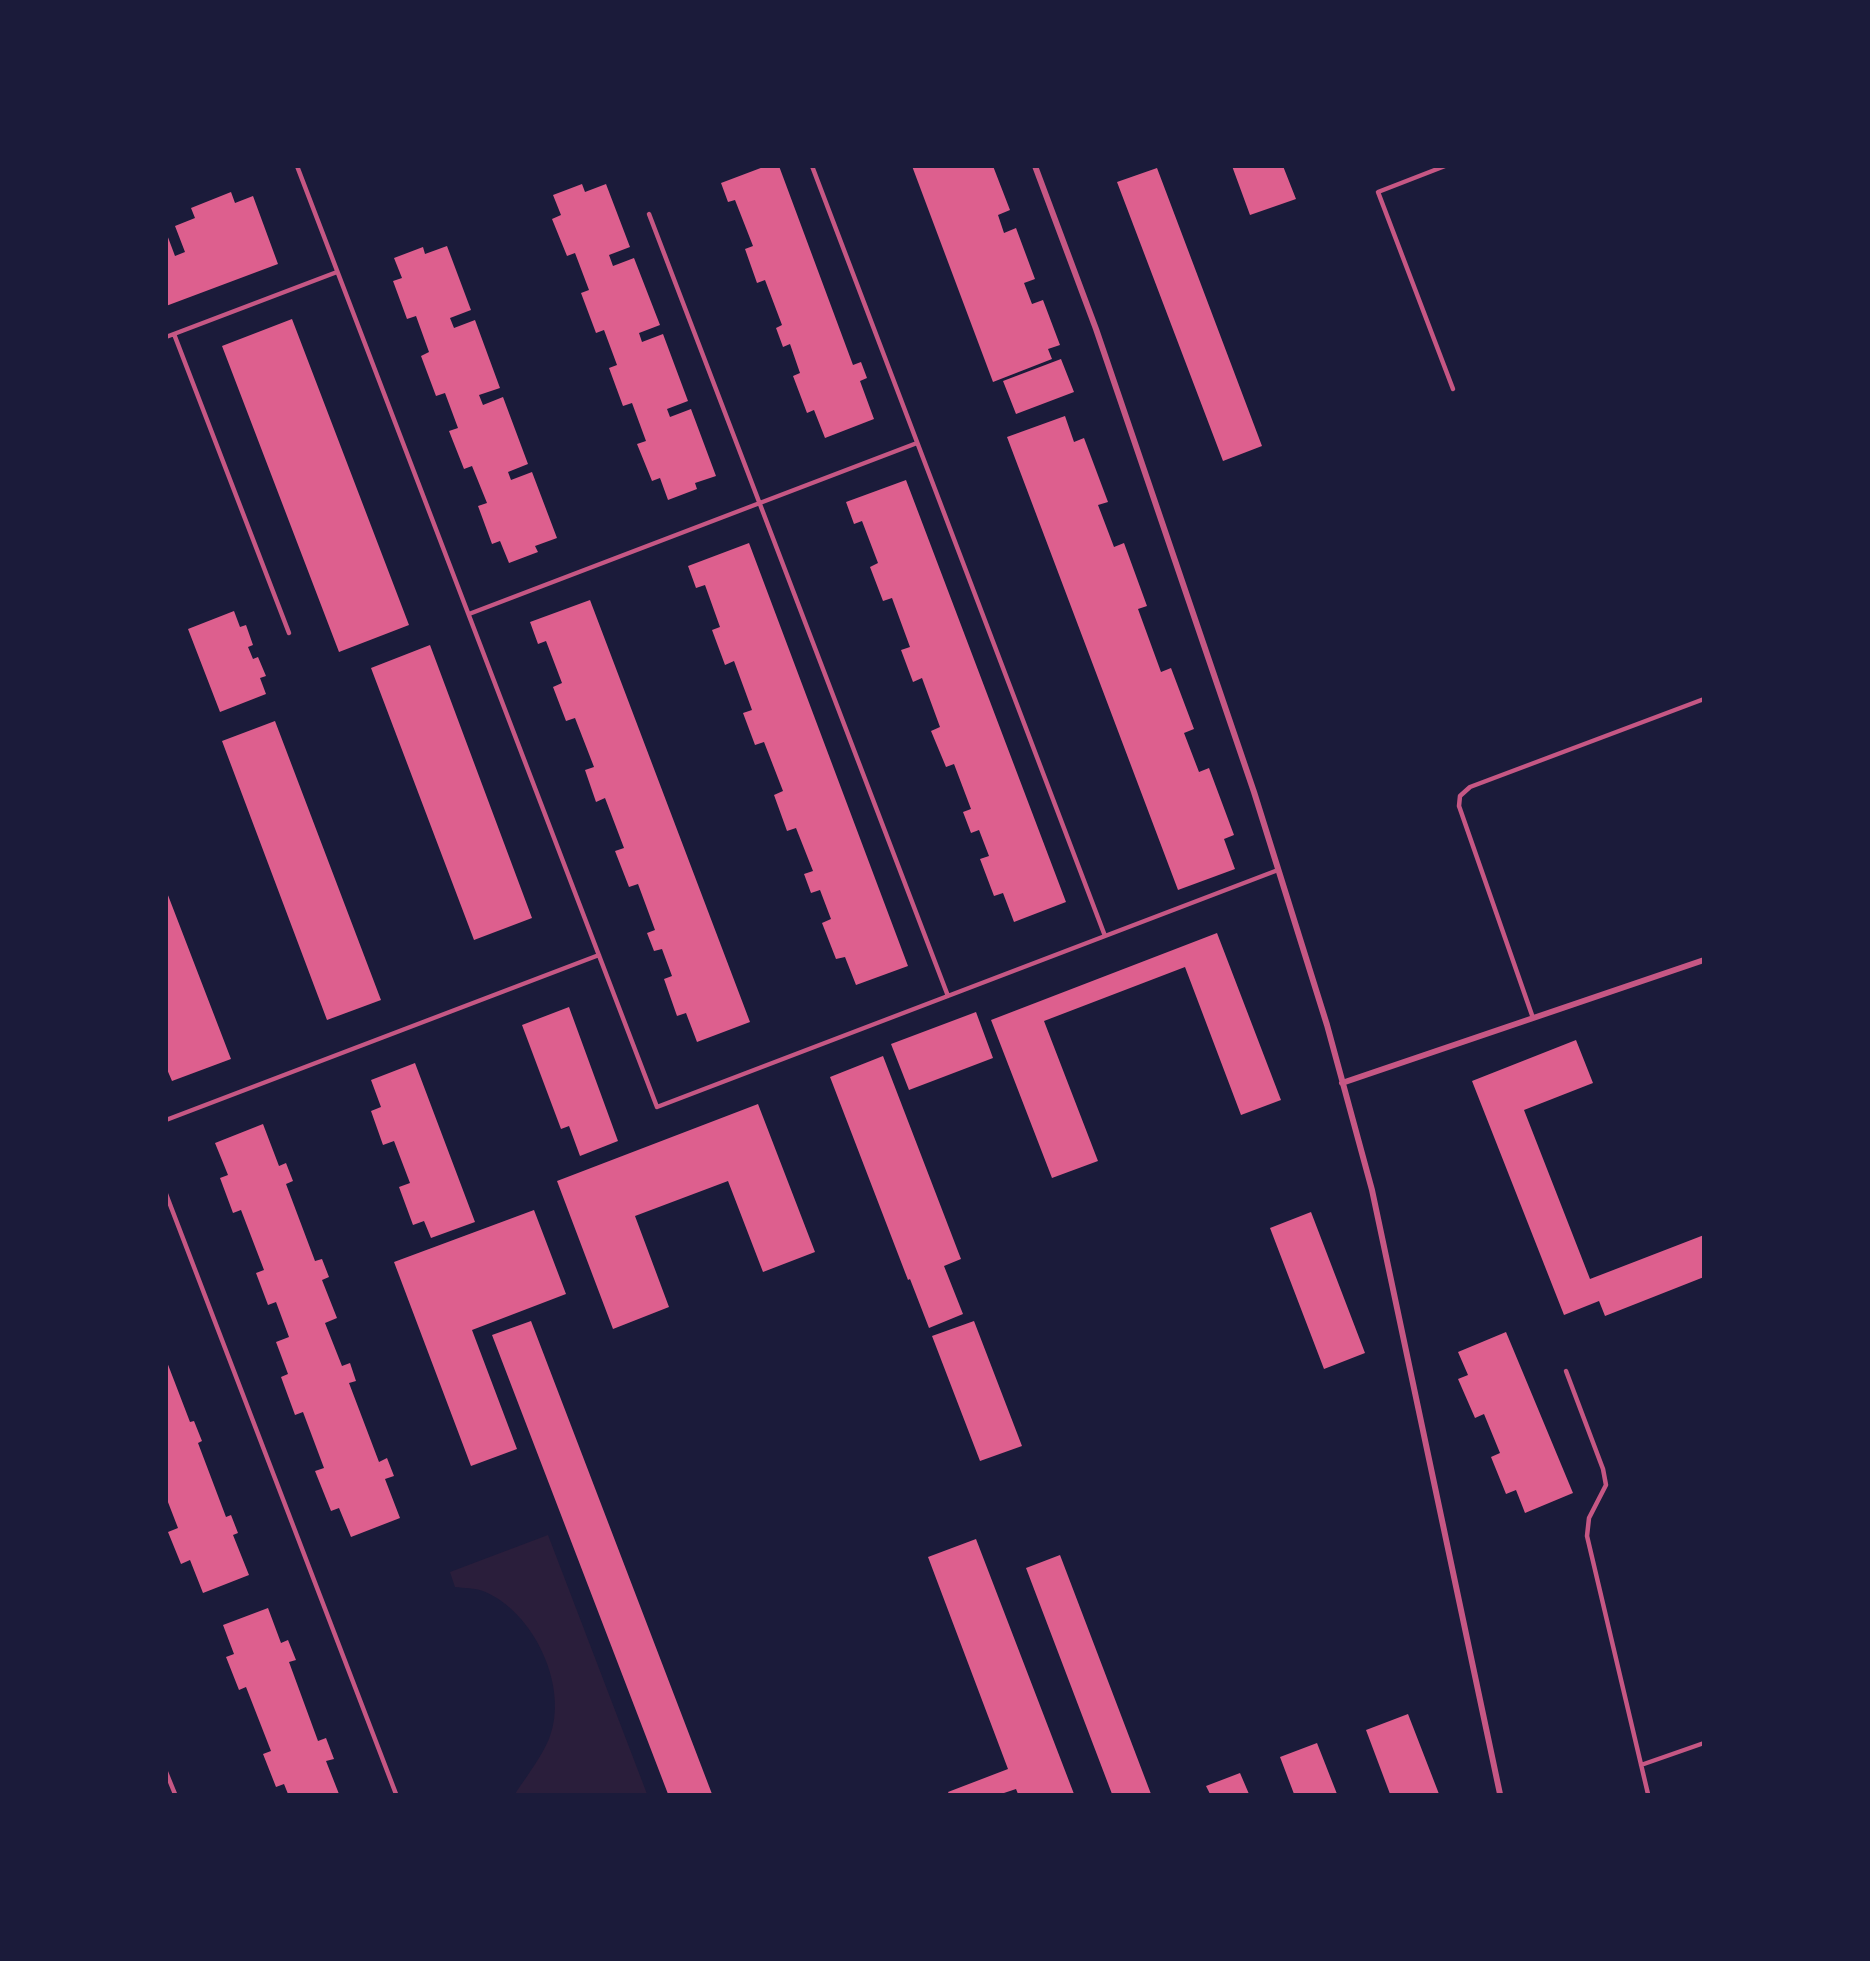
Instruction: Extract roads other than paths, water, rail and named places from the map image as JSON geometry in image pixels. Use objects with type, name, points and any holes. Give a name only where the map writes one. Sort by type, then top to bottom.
[{"type":"street","points":[[1035,166],[1096,329],[1251,781],[1327,1025],[1372,1190],[1500,1794]]},
{"type":"street","points":[[1342,1083],[1704,960]]},
{"type":"lane","points":[[297,166],[657,1107],[1278,870]]},
{"type":"lane","points":[[812,166],[1105,936]]},
{"type":"lane","points":[[1445,166],[1378,192],[1453,389]]},
{"type":"lane","points":[[650,214],[948,996]]},
{"type":"lane","points":[[166,337],[337,272]]},
{"type":"lane","points":[[174,334],[289,633]]},
{"type":"lane","points":[[469,614],[917,443]]},
{"type":"lane","points":[[1533,1018],[1459,806],[1460,796],[1470,787],[1704,699]]},
{"type":"lane","points":[[166,1120],[599,954]]},
{"type":"lane","points":[[166,1194],[396,1794]]},
{"type":"lane","points":[[1566,1371],[1604,1469],[1606,1485],[1589,1518],[1587,1536],[1648,1794]]},
{"type":"lane","points":[[1641,1765],[1704,1743]]},
{"type":"lane","points":[[166,1772],[175,1794]]}]
